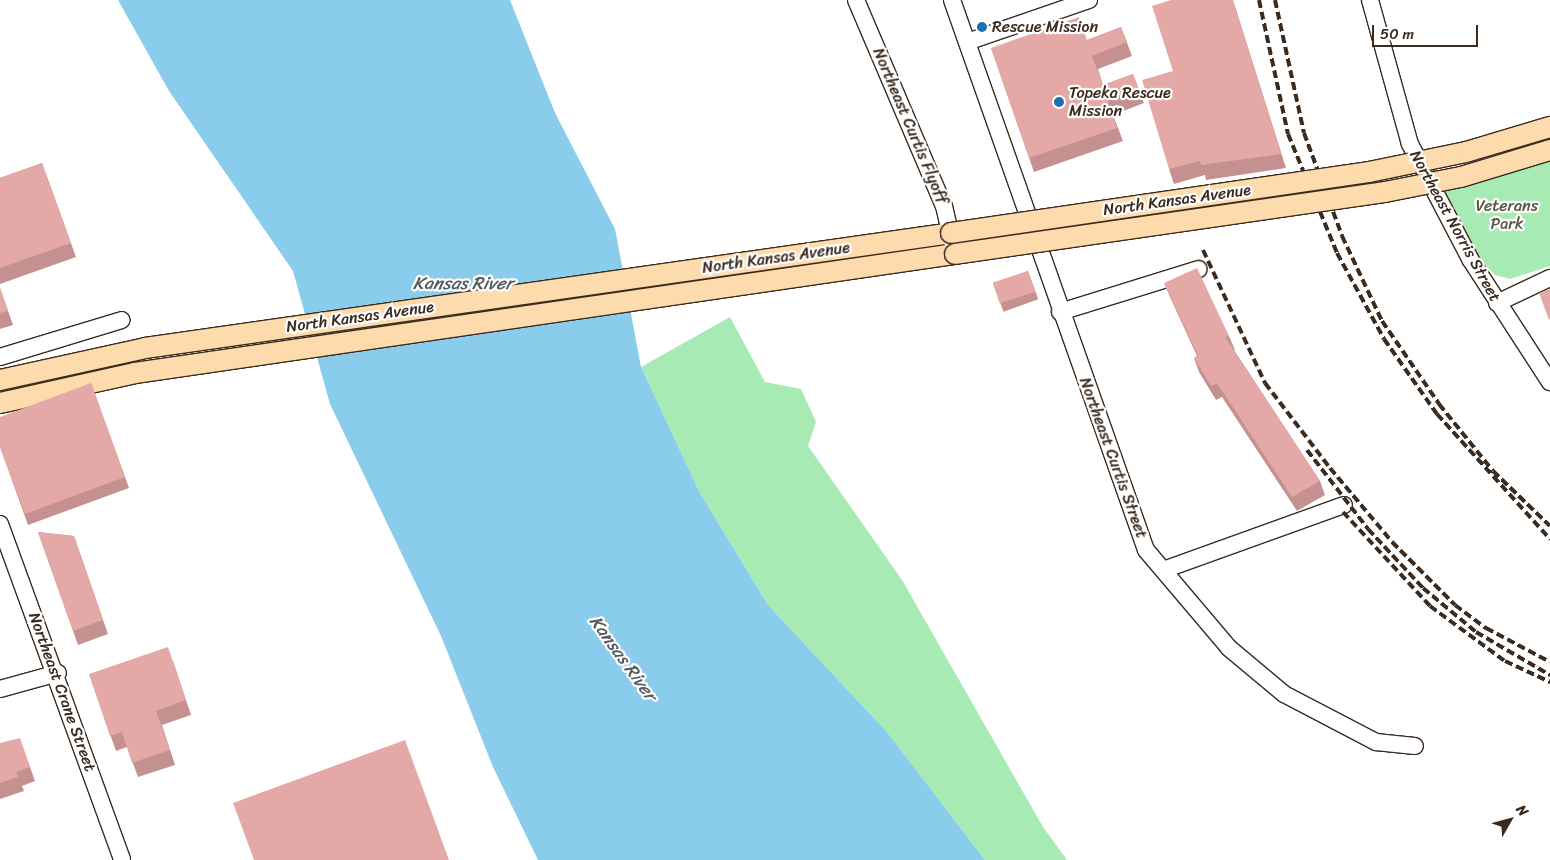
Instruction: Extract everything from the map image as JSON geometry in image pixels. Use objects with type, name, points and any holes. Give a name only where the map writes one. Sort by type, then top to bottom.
[{"type":"main road","name":"North Kansas Avenue","points":[[0,380],[144,348],[1369,172],[1466,152],[1550,127]]},
{"type":"main road","name":"North Kansas Avenue","points":[[0,403],[135,373],[1386,192],[1461,177],[1550,150]]},
{"type":"street","name":"Northeast Curtis Flyoff","points":[[856,0],[935,185],[956,254]]},
{"type":"street","name":"Northeast Curtis Street","points":[[952,0],[1060,312],[1146,550],[1166,569],[1229,648],[1284,694],[1376,742],[1415,746]]},
{"type":"street","points":[[967,42],[1090,0]]},
{"type":"street","name":"Northeast Norris Street","points":[[1370,0],[1410,144],[1497,303],[1550,382]]},
{"type":"street","points":[[1060,312],[1199,269]]},
{"type":"street","points":[[1497,303],[1550,278]]},
{"type":"street","points":[[0,357],[122,320]]},
{"type":"street","points":[[1166,569],[1344,505]]},
{"type":"street","name":"Northeast Crane Street","points":[[0,524],[58,673],[122,860]]},
{"type":"street","points":[[0,689],[58,673]]},
{"type":"green space","name":"Veterans Park","points":[[1550,158],[1550,266],[1510,279],[1495,275],[1482,262],[1443,189]]},
{"type":"green space","points":[[730,317],[765,382],[801,389],[816,422],[808,446],[902,580],[1043,827],[1067,860],[985,860],[887,732],[768,605],[700,493],[641,367]]},
{"type":"water","name":"Kansas River","points":[[118,0],[510,0],[555,113],[615,229],[641,367],[700,493],[768,605],[887,732],[985,860],[538,860],[493,767],[441,636],[330,404],[293,271],[169,91]]},
{"type":"building","points":[[1171,0],[1233,0],[1281,154],[1201,165],[1200,161],[1169,169],[1142,80],[1173,71],[1152,6]]},
{"type":"building","name":"Topeka Rescue Mission","points":[[1079,17],[1087,40],[1121,27],[1127,42],[1092,56],[1103,85],[1133,74],[1139,89],[1108,101],[1117,128],[1029,158],[991,48]]},
{"type":"building","points":[[42,163],[71,243],[0,268],[0,178]]},
{"type":"building","points":[[1197,268],[1229,336],[1225,337],[1320,481],[1292,497],[1217,383],[1211,386],[1194,358],[1198,355],[1164,283]]},
{"type":"building","points":[[1028,271],[1035,292],[1000,303],[993,282]]},
{"type":"building","points":[[0,288],[8,311],[0,313]]},
{"type":"building","points":[[1550,289],[1550,319],[1549,320],[1539,293]]},
{"type":"building","points":[[91,383],[125,477],[25,514],[0,447],[0,417]]},
{"type":"building","points":[[38,532],[74,536],[103,620],[73,631]]},
{"type":"building","points":[[168,647],[186,700],[156,711],[170,750],[132,763],[122,732],[110,736],[89,674]]},
{"type":"building","points":[[20,738],[30,767],[16,772],[18,777],[0,783],[0,743]]},
{"type":"building","points":[[405,740],[449,860],[254,860],[233,803]]},
{"type":"railway","points":[[1259,0],[1288,134],[1337,253],[1384,339],[1437,414],[1550,539]]},
{"type":"railway","points":[[1275,0],[1304,133],[1342,236],[1382,321],[1439,404],[1493,471],[1550,526]]},
{"type":"railway","points":[[1203,250],[1265,383],[1330,468],[1392,542],[1455,605],[1486,628],[1550,662]]},
{"type":"railway","points":[[1307,450],[1368,529],[1423,588],[1476,632],[1550,675]]},
{"type":"railway","points":[[1343,512],[1430,606],[1505,661],[1550,682]]},
{"type":"place","name":"Rescue Mission","points":[[982,27]]},
{"type":"place","name":"Topeka Rescue Mission","points":[[1059,102]]}]
